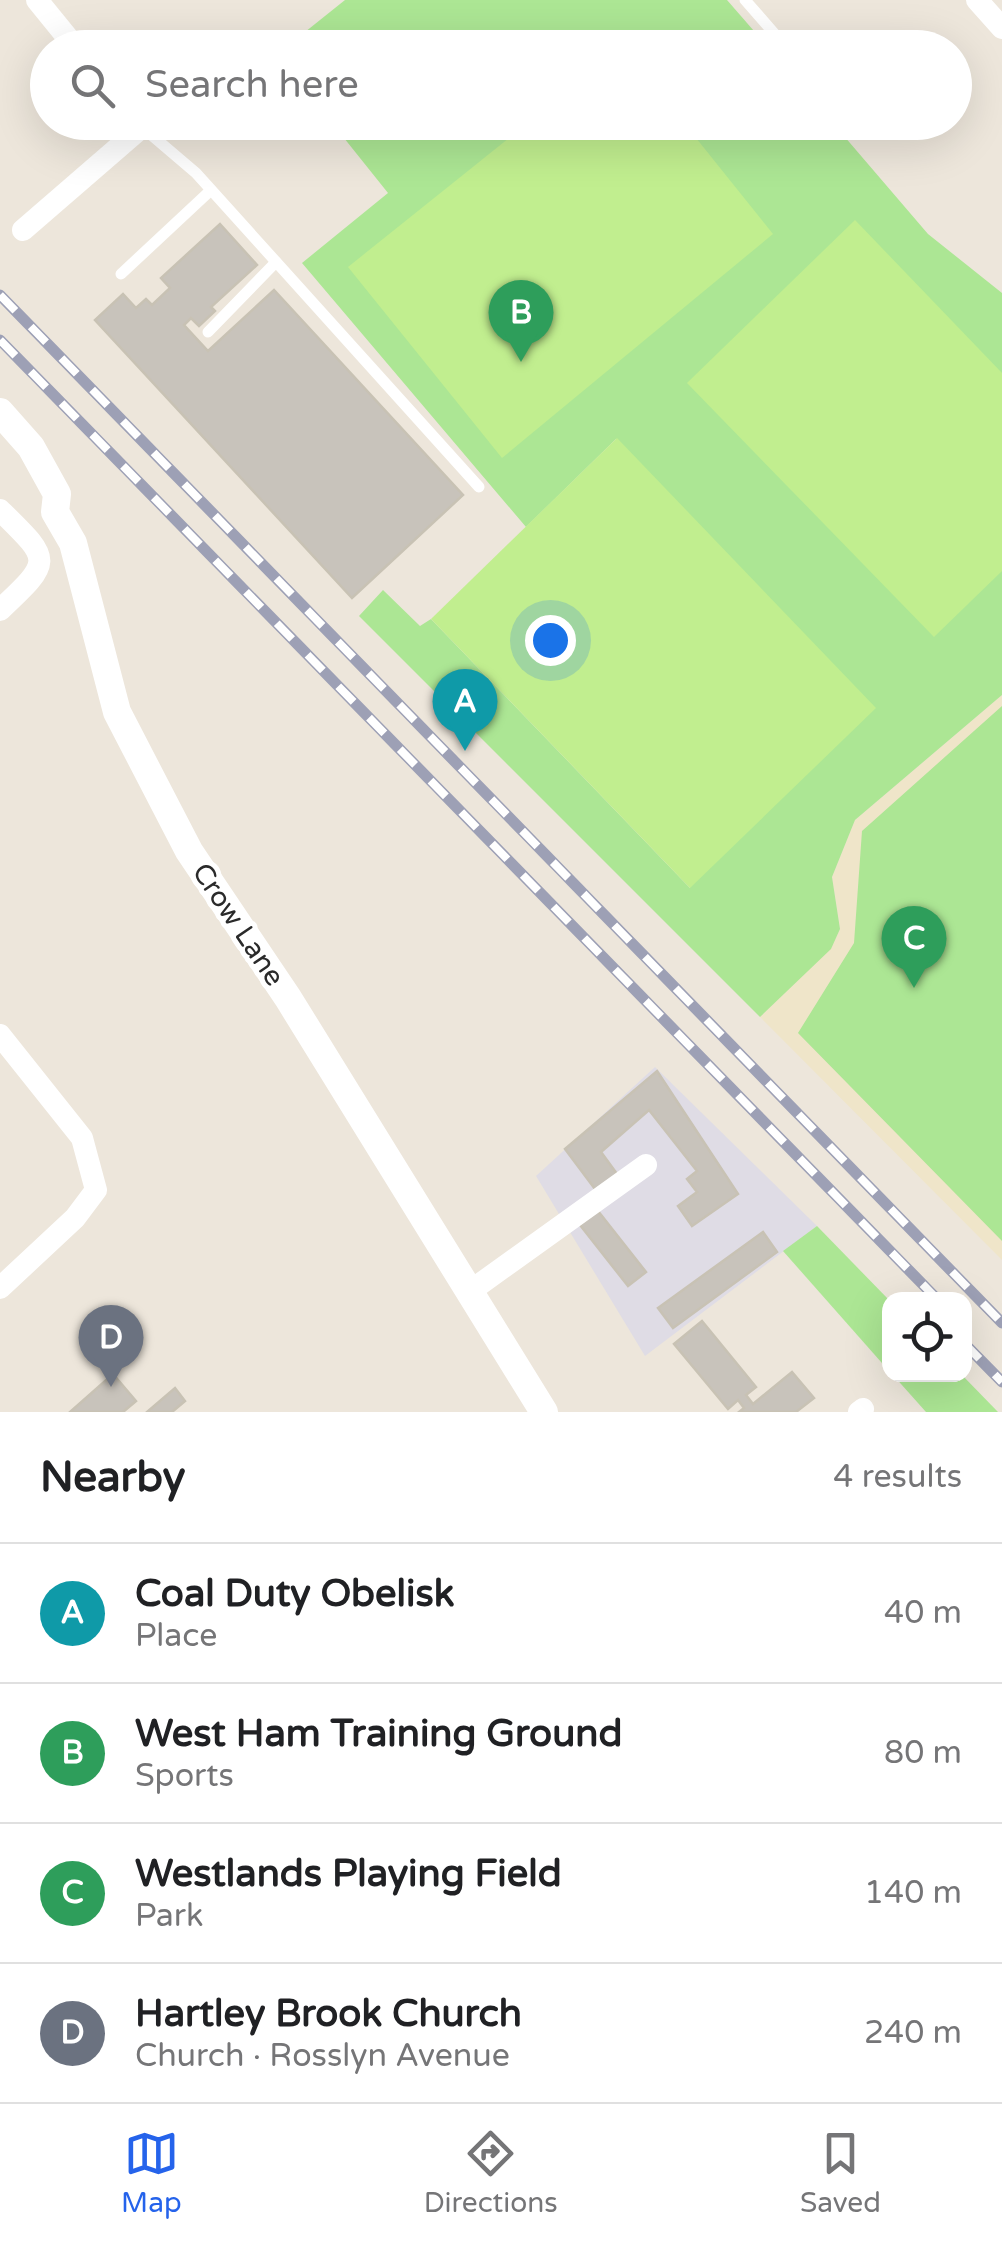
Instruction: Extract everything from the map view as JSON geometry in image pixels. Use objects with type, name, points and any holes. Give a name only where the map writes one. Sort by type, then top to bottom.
[{"type":"street","points":[[977,0],[1002,28]]},
{"type":"street","points":[[39,1],[62,30]]},
{"type":"street","points":[[23,230],[123,140]]},
{"type":"street","name":"Crow Lane","points":[[0,412],[44,469],[56,494],[55,512],[74,543],[117,712],[188,851],[288,998],[543,1412]]},
{"type":"street","points":[[0,510],[31,540],[42,564],[38,574],[0,610]]},
{"type":"street","points":[[0,1035],[82,1138],[96,1190],[75,1218],[0,1288]]},
{"type":"street","points":[[469,1292],[646,1164]]},
{"type":"lane","points":[[745,0],[771,30]]},
{"type":"lane","points":[[156,140],[211,190],[479,487]]},
{"type":"lane","points":[[121,274],[211,190]]},
{"type":"lane","points":[[208,332],[276,262]]},
{"type":"shaded area","points":[[1002,695],[1002,1260],[760,1017],[831,948],[840,929],[832,877],[855,820]]},
{"type":"shaded area","points":[[655,1067],[817,1226],[645,1356],[536,1176]]},
{"type":"green space","points":[[345,0],[727,0],[753,30],[308,30]]},
{"type":"green space","points":[[346,140],[847,140],[928,234],[1002,293],[1002,695],[855,820],[832,877],[840,929],[831,949],[760,1017],[359,616],[383,590],[420,626],[431,619],[690,888],[616,439],[526,527],[302,263],[388,193]]},
{"type":"green space","points":[[507,140],[698,140],[773,234],[502,458],[348,267]]},
{"type":"green space","points":[[855,220],[1002,373],[1002,571],[934,637],[687,383]]},
{"type":"green space","points":[[617,438],[876,708],[690,888],[431,619]]},
{"type":"green space","points":[[1002,706],[1002,1241],[798,1033],[854,943],[862,831]]},
{"type":"green space","points":[[817,1226],[882,1293],[882,1363],[783,1251]]},
{"type":"green space","points":[[899,1382],[969,1382],[998,1412],[926,1412]]},
{"type":"building","points":[[220,224],[257,265],[211,307],[215,311],[199,326],[191,318],[184,325],[208,351],[274,290],[463,495],[352,598],[95,320],[123,294],[136,308],[146,299],[152,305],[170,288],[161,278]]},
{"type":"building","points":[[657,1071],[738,1194],[692,1226],[678,1206],[697,1192],[687,1179],[697,1171],[649,1110],[601,1152],[620,1178],[598,1193],[565,1149]]},
{"type":"building","points":[[598,1211],[646,1272],[628,1286],[580,1225]]},
{"type":"building","points":[[763,1232],[777,1252],[673,1328],[658,1308]]},
{"type":"building","points":[[702,1321],[756,1387],[746,1395],[753,1404],[792,1372],[814,1398],[796,1412],[739,1412],[744,1408],[738,1400],[728,1409],[674,1344]]},
{"type":"building","points":[[113,1374],[136,1401],[123,1412],[70,1412]]},
{"type":"building","points":[[175,1388],[185,1401],[172,1412],[147,1412]]},
{"type":"railway","points":[[0,295],[1002,1323]]},
{"type":"railway","points":[[0,340],[930,1292]]},
{"type":"railway","points":[[972,1351],[1002,1382]]},
{"type":"place","name":"West Ham Training Ground","points":[[521,362]]},
{"type":"place","name":"Coal Duty Obelisk","points":[[465,751]]},
{"type":"place","name":"Westlands Playing Field","points":[[914,988]]},
{"type":"place","name":"Hartley Brook Church","points":[[111,1387]]}]
